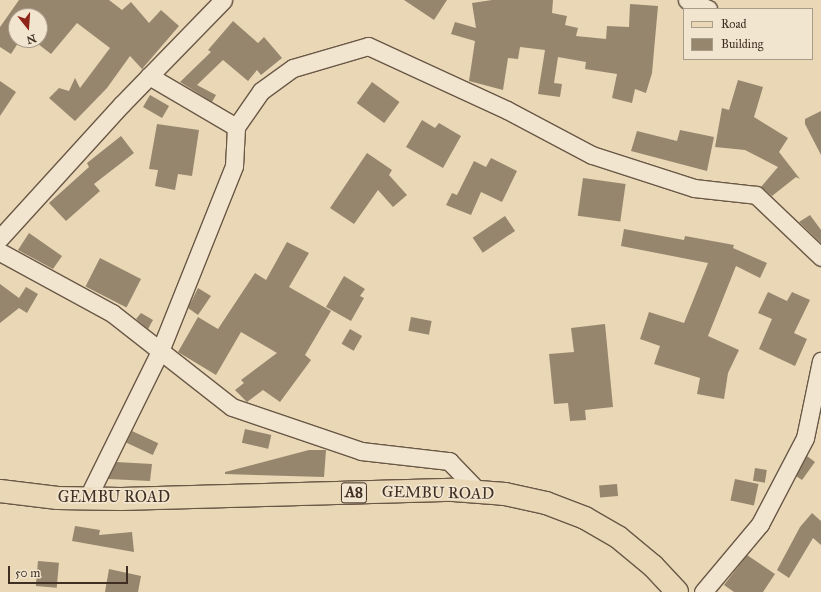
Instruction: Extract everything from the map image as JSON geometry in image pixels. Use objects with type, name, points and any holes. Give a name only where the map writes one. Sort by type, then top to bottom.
[{"type":"main road","name":"GEMBU ROAD","points":[[0,491],[87,499],[479,492],[505,494],[546,503],[585,518],[618,537],[653,566],[677,592]]},
{"type":"street","points":[[0,238],[149,76],[223,0]]},
{"type":"street","points":[[686,0],[706,8]]},
{"type":"street","points":[[87,499],[160,351],[234,166],[236,127],[261,91],[293,68],[368,46],[507,110],[592,155],[694,188],[756,195],[821,257]]},
{"type":"street","points":[[149,76],[236,127]]},
{"type":"street","points":[[0,252],[112,313],[232,407],[361,451],[449,461],[479,492]]},
{"type":"street","points":[[703,592],[760,524],[801,444],[821,361]]},
{"type":"building","points":[[19,0],[109,0],[122,10],[131,2],[149,23],[161,10],[179,26],[142,69],[130,56],[107,88],[75,121],[49,98],[59,88],[69,91],[75,78],[80,88],[110,48],[77,23],[51,54],[43,48],[48,48],[48,8],[13,8]]},
{"type":"building","points":[[404,0],[447,0],[434,20]]},
{"type":"building","points":[[492,0],[553,0],[552,13],[567,16],[565,25],[578,28],[576,36],[606,39],[607,26],[629,27],[630,4],[658,6],[652,73],[646,93],[635,89],[632,103],[612,98],[617,74],[585,69],[586,62],[558,57],[554,83],[562,84],[560,97],[538,94],[545,50],[520,47],[518,59],[508,58],[503,90],[469,81],[475,41],[451,34],[455,22],[476,28],[472,3]]},
{"type":"building","points":[[8,16],[8,48],[15,48],[11,54],[0,47],[0,27]]},
{"type":"building","points":[[233,21],[258,43],[264,37],[282,58],[261,75],[257,70],[248,81],[223,60],[197,85],[216,95],[212,102],[180,82],[211,52],[208,50]]},
{"type":"building","points":[[738,80],[763,87],[754,117],[788,138],[779,152],[800,179],[796,177],[772,196],[761,187],[778,167],[745,150],[715,147],[722,108],[729,110]]},
{"type":"building","points":[[0,81],[16,92],[0,116]]},
{"type":"building","points":[[372,82],[400,102],[384,123],[357,103]]},
{"type":"building","points":[[150,95],[169,106],[162,118],[143,107]]},
{"type":"building","points":[[821,111],[821,155],[805,124],[805,119]]},
{"type":"building","points":[[422,120],[435,128],[439,123],[461,136],[443,168],[406,147]]},
{"type":"building","points":[[157,124],[199,130],[192,176],[178,174],[175,190],[155,186],[158,170],[149,169]]},
{"type":"building","points":[[680,130],[714,137],[707,171],[631,151],[637,131],[677,141]]},
{"type":"building","points":[[121,136],[134,153],[94,184],[100,191],[66,221],[49,203],[89,167],[87,163]]},
{"type":"building","points":[[367,153],[392,170],[389,175],[407,195],[393,207],[378,190],[354,224],[330,208]]},
{"type":"building","points":[[491,158],[517,171],[502,202],[481,192],[471,215],[446,205],[452,193],[457,195],[474,161],[486,167]]},
{"type":"building","points":[[583,178],[626,184],[620,222],[578,216]]},
{"type":"building","points":[[810,215],[821,230],[821,243],[799,222]]},
{"type":"building","points":[[505,216],[515,231],[483,253],[473,238]]},
{"type":"building","points":[[624,229],[684,240],[685,236],[734,245],[733,248],[767,263],[760,278],[736,266],[708,336],[739,350],[728,373],[724,399],[697,394],[700,378],[654,364],[660,346],[640,339],[649,312],[684,323],[708,263],[621,246]]},
{"type":"building","points":[[29,233],[62,256],[53,269],[18,250]]},
{"type":"building","points":[[287,242],[309,253],[289,287],[331,311],[305,355],[311,360],[280,402],[263,390],[247,402],[235,390],[244,383],[241,380],[277,353],[241,332],[216,375],[178,352],[198,317],[218,329],[255,273],[266,280]]},
{"type":"building","points":[[100,258],[141,279],[126,307],[85,287]]},
{"type":"building","points":[[344,276],[365,289],[360,296],[364,298],[351,321],[326,307]]},
{"type":"building","points":[[0,284],[19,298],[26,287],[38,294],[27,313],[19,308],[0,323]]},
{"type":"building","points":[[198,288],[211,296],[198,315],[188,308]]},
{"type":"building","points":[[768,292],[787,301],[792,292],[810,300],[794,333],[807,339],[795,366],[759,349],[772,319],[758,313]]},
{"type":"building","points":[[141,313],[153,320],[148,329],[136,319]]},
{"type":"building","points":[[411,317],[432,321],[429,335],[408,331]]},
{"type":"building","points":[[605,324],[613,407],[585,410],[586,420],[570,421],[568,403],[554,404],[549,354],[574,352],[571,328]]},
{"type":"building","points":[[350,329],[362,336],[354,351],[342,344]]},
{"type":"building","points":[[245,429],[271,435],[268,449],[242,443]]},
{"type":"building","points":[[132,431],[158,443],[153,455],[127,443]]},
{"type":"building","points":[[309,450],[326,450],[324,477],[225,474],[225,472]]},
{"type":"building","points":[[807,456],[815,462],[802,480],[796,476]]},
{"type":"building","points":[[116,462],[152,464],[150,481],[108,479]]},
{"type":"building","points":[[755,468],[767,470],[765,483],[753,481]]},
{"type":"building","points":[[735,479],[758,484],[754,506],[730,501]]},
{"type":"building","points":[[617,484],[618,496],[600,498],[599,486]]},
{"type":"building","points":[[812,513],[821,521],[821,545],[813,538],[789,578],[777,570],[800,527]]},
{"type":"building","points":[[75,526],[100,530],[99,535],[132,532],[134,552],[72,541]]},
{"type":"building","points":[[747,555],[775,574],[763,592],[734,592],[724,585]]},
{"type":"building","points":[[38,561],[59,563],[57,588],[36,586]]},
{"type":"building","points":[[109,569],[141,576],[138,592],[105,592]]}]
